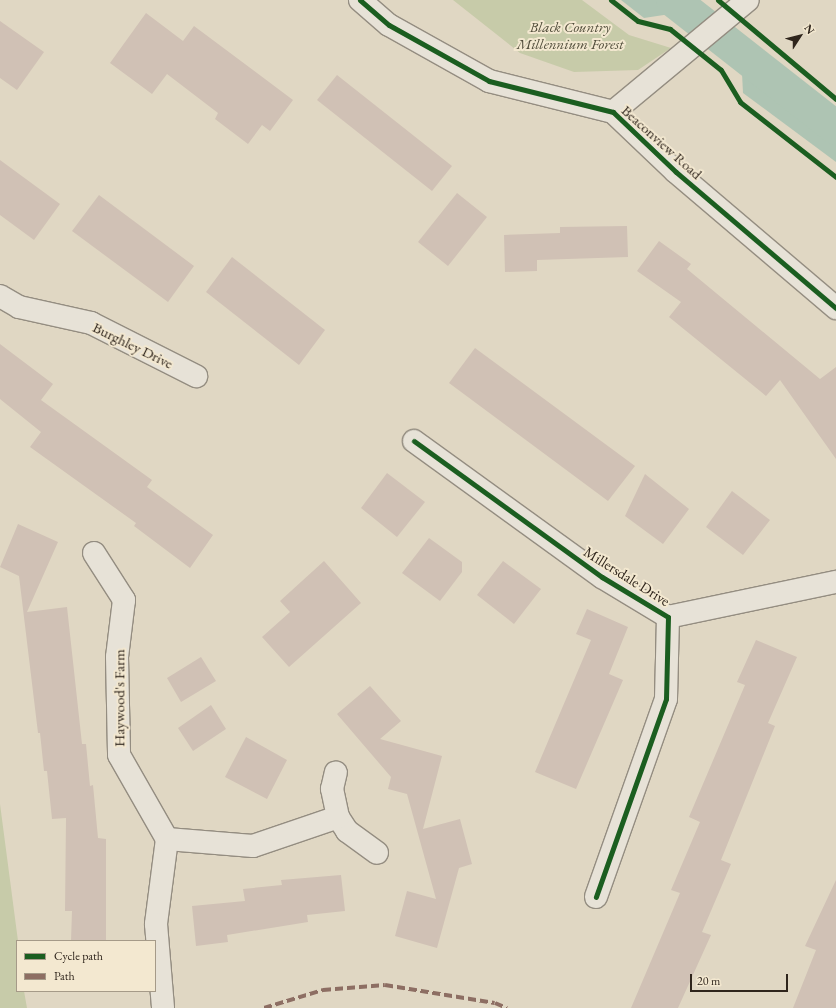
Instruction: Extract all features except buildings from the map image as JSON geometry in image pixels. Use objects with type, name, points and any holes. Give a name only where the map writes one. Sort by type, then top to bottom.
[{"type":"street","name":"Beaconview Road","points":[[360,0],[389,25],[489,81],[613,112],[676,172],[836,308]]},
{"type":"street","points":[[613,112],[748,0]]},
{"type":"street","name":"Burghley Drive","points":[[0,296],[19,307],[91,323],[196,376]]},
{"type":"street","name":"Millersdale Drive","points":[[414,441],[602,577],[668,617],[836,582]]},
{"type":"street","name":"Haywood's Farm","points":[[94,554],[124,600],[117,658],[119,755],[167,839]]},
{"type":"street","name":"Millersdale Drive","points":[[596,897],[666,699],[668,617]]},
{"type":"street","points":[[336,772],[332,789],[338,817],[347,831],[377,853]]},
{"type":"street","points":[[163,1008],[156,924],[167,839],[253,846],[338,817]]},
{"type":"green space","name":"Black Country Millennium Forest","points":[[453,0],[582,0],[629,35],[671,48],[638,70],[574,72],[520,53]]},
{"type":"green space","points":[[0,804],[18,940],[16,940],[16,992],[24,992],[27,1008],[0,1008]]},
{"type":"shaded area","points":[[621,0],[683,0],[690,11],[644,18]]},
{"type":"shaded area","points":[[741,54],[771,60],[836,112],[836,162],[743,93]]},
{"type":"waterway","points":[[673,0],[836,128]]},
{"type":"marked path","points":[[264,1008],[323,990],[385,985],[495,1003],[507,1008]]},
{"type":"cycle path","points":[[360,0],[389,25],[489,81],[613,112],[676,172],[836,308]]},
{"type":"cycle path","points":[[611,0],[638,21],[670,29],[721,70],[740,102],[836,177]]},
{"type":"cycle path","points":[[718,0],[836,99]]},
{"type":"cycle path","points":[[414,441],[602,577],[668,617],[666,699],[596,897]]}]
